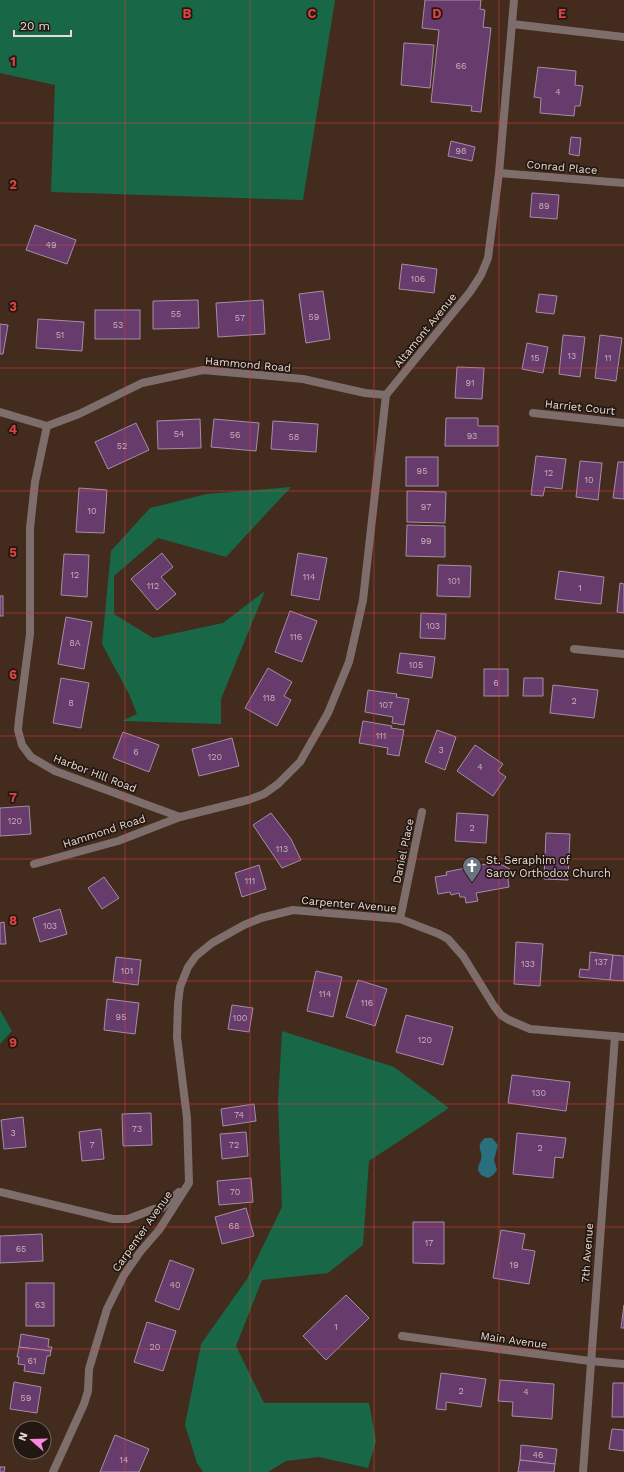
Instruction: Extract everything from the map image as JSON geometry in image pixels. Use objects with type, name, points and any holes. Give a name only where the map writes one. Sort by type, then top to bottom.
[{"type":"street","name":"Altamont Avenue","points":[[386,395],[470,292],[481,275],[488,258],[499,173],[514,0]]},
{"type":"street","points":[[512,24],[624,37]]},
{"type":"street","name":"Conrad Place","points":[[499,173],[624,183]]},
{"type":"street","name":"Hammond Road","points":[[47,426],[79,414],[142,383],[203,370],[303,379],[365,393],[386,395]]},
{"type":"street","points":[[180,817],[248,800],[264,794],[278,784],[300,762],[328,713],[349,662],[363,600],[386,395]]},
{"type":"street","points":[[0,412],[47,426]]},
{"type":"street","name":"Harriet Court","points":[[533,413],[624,423]]},
{"type":"street","name":"Harbor Hill Road","points":[[47,426],[36,482],[30,528],[30,634],[18,730],[22,745],[31,757],[56,771],[180,817]]},
{"type":"street","points":[[574,649],[624,654]]},
{"type":"street","name":"Daniel Place","points":[[400,919],[422,812]]},
{"type":"street","name":"Hammond Road","points":[[34,864],[118,841],[180,817]]},
{"type":"street","name":"Carpenter Avenue","points":[[53,1472],[84,1404],[88,1391],[89,1368],[107,1309],[124,1275],[140,1252],[159,1230],[188,1184],[187,1118],[178,1037],[178,1004],[180,987],[188,967],[196,956],[212,943],[244,925],[261,918],[293,910],[400,919],[448,939],[463,956],[494,1006],[509,1020],[530,1028],[620,1036]]},
{"type":"street","name":"7th Avenue","points":[[583,1472],[590,1361],[620,1036]]},
{"type":"street","name":"Carpenter Avenue","points":[[0,1192],[113,1219],[128,1218],[154,1209],[162,1208],[188,1184]]},
{"type":"street","name":"Main Avenue","points":[[402,1336],[590,1361],[624,1364]]},
{"type":"green space","points":[[0,0],[335,0],[303,200],[51,192],[55,85],[0,73]]},
{"type":"green space","points":[[291,487],[226,557],[158,538],[114,576],[114,614],[153,638],[223,623],[265,591],[221,699],[221,724],[122,721],[137,714],[129,694],[102,644],[111,551],[150,508],[207,494]]},
{"type":"green space","points":[[0,1010],[12,1031],[0,1044]]},
{"type":"green space","points":[[282,1031],[394,1067],[449,1108],[369,1161],[363,1245],[328,1273],[262,1280],[236,1346],[264,1403],[369,1403],[376,1441],[368,1468],[319,1457],[286,1461],[268,1472],[203,1472],[197,1463],[185,1425],[201,1344],[247,1279],[282,1207],[278,1102]]},
{"type":"water","points":[[485,1138],[492,1138],[498,1145],[494,1160],[497,1170],[488,1178],[481,1175],[478,1170],[482,1157],[480,1144]]},
{"type":"building","points":[[425,0],[481,0],[480,9],[485,10],[483,27],[491,28],[481,112],[471,111],[472,106],[431,102],[439,30],[422,28]]},
{"type":"building","points":[[404,43],[434,45],[430,88],[401,85]]},
{"type":"building","points":[[538,67],[576,71],[575,85],[583,86],[580,106],[575,106],[574,116],[540,113],[541,98],[534,97]]},
{"type":"building","points":[[571,137],[581,138],[579,156],[569,154]]},
{"type":"building","points":[[451,141],[475,147],[472,161],[448,156]]},
{"type":"building","points":[[532,193],[559,195],[557,219],[530,217]]},
{"type":"building","points":[[35,225],[76,240],[67,264],[26,250]]},
{"type":"building","points":[[402,264],[437,269],[434,293],[399,289]]},
{"type":"building","points":[[323,291],[330,339],[306,343],[299,294]]},
{"type":"building","points":[[539,294],[557,296],[554,314],[536,312]]},
{"type":"building","points":[[198,300],[199,328],[153,329],[153,301]]},
{"type":"building","points":[[263,300],[265,334],[218,337],[216,303]]},
{"type":"building","points":[[95,310],[140,310],[140,339],[95,339]]},
{"type":"building","points":[[38,319],[84,322],[82,351],[36,348]]},
{"type":"building","points":[[0,324],[8,325],[3,354],[0,354]]},
{"type":"building","points":[[563,335],[585,337],[580,377],[559,374]]},
{"type":"building","points":[[600,335],[622,338],[616,381],[595,378]]},
{"type":"building","points":[[527,343],[548,347],[543,373],[522,369]]},
{"type":"building","points":[[457,367],[484,368],[482,399],[455,398]]},
{"type":"building","points":[[446,418],[478,418],[478,426],[498,426],[498,446],[445,446]]},
{"type":"building","points":[[200,419],[201,448],[158,449],[157,421]]},
{"type":"building","points":[[214,419],[259,423],[256,451],[211,447]]},
{"type":"building","points":[[273,421],[318,424],[316,452],[271,449]]},
{"type":"building","points":[[136,423],[149,450],[108,469],[95,442]]},
{"type":"building","points":[[536,456],[566,459],[562,489],[545,487],[543,496],[531,495]]},
{"type":"building","points":[[406,457],[438,457],[438,486],[406,486]]},
{"type":"building","points":[[580,461],[602,463],[598,500],[576,497]]},
{"type":"building","points":[[618,462],[624,462],[624,499],[613,498]]},
{"type":"building","points":[[79,488],[107,490],[104,533],[76,532]]},
{"type":"building","points":[[407,491],[446,492],[445,523],[407,522]]},
{"type":"building","points":[[407,525],[445,526],[445,557],[406,556]]},
{"type":"building","points":[[162,553],[173,567],[161,577],[176,594],[157,610],[131,579]]},
{"type":"building","points":[[298,553],[327,558],[319,600],[291,595]]},
{"type":"building","points":[[64,554],[89,555],[87,597],[61,595]]},
{"type":"building","points":[[438,565],[471,566],[470,597],[437,596]]},
{"type":"building","points":[[559,571],[604,577],[601,604],[555,599]]},
{"type":"building","points":[[620,583],[624,584],[624,613],[617,612]]},
{"type":"building","points":[[0,596],[3,596],[3,616],[0,616]]},
{"type":"building","points":[[290,611],[317,621],[302,662],[275,652]]},
{"type":"building","points":[[421,613],[446,614],[445,639],[420,638]]},
{"type":"building","points":[[66,617],[92,622],[84,669],[58,664]]},
{"type":"building","points":[[400,653],[435,657],[432,678],[397,673]]},
{"type":"building","points":[[268,668],[292,682],[284,696],[291,700],[277,726],[245,708]]},
{"type":"building","points":[[484,669],[508,669],[508,696],[484,696]]},
{"type":"building","points":[[61,678],[89,683],[81,728],[53,723]]},
{"type":"building","points":[[524,678],[543,678],[543,696],[523,696]]},
{"type":"building","points":[[553,685],[598,690],[594,718],[550,713]]},
{"type":"building","points":[[368,690],[397,694],[396,697],[409,699],[404,725],[392,723],[393,717],[365,712]]},
{"type":"building","points":[[363,721],[392,726],[391,728],[404,730],[399,756],[387,754],[388,748],[359,743]]},
{"type":"building","points":[[437,730],[456,737],[445,770],[425,762]]},
{"type":"building","points":[[123,732],[159,745],[149,772],[113,758]]},
{"type":"building","points":[[232,738],[239,766],[199,776],[192,749]]},
{"type":"building","points":[[475,745],[503,764],[498,771],[506,777],[493,796],[457,771]]},
{"type":"building","points":[[29,806],[31,834],[0,836],[0,808]]},
{"type":"building","points":[[271,813],[291,839],[301,860],[282,868],[253,825]]},
{"type":"building","points":[[457,813],[488,815],[486,843],[455,841]]},
{"type":"building","points":[[546,833],[570,834],[568,880],[544,879]]},
{"type":"building","name":"St. Seraphim of Sarov Orthodox Church","points":[[496,862],[510,869],[511,876],[508,879],[509,887],[476,893],[478,901],[466,903],[465,897],[460,897],[459,893],[451,895],[450,892],[438,894],[435,877],[447,875],[446,872]]},
{"type":"building","points":[[259,865],[266,889],[242,897],[235,873]]},
{"type":"building","points":[[104,877],[119,898],[102,909],[88,888]]},
{"type":"building","points":[[60,909],[67,934],[40,942],[33,918]]},
{"type":"building","points":[[4,922],[6,944],[0,944],[0,923]]},
{"type":"building","points":[[516,942],[543,944],[540,986],[514,984]]},
{"type":"building","points":[[590,952],[613,955],[610,980],[579,977],[580,969],[589,970]]},
{"type":"building","points":[[613,955],[624,956],[624,981],[610,980]]},
{"type":"building","points":[[116,957],[141,960],[138,985],[113,982]]},
{"type":"building","points":[[316,971],[342,977],[333,1017],[307,1011]]},
{"type":"building","points":[[358,980],[387,989],[375,1026],[346,1017]]},
{"type":"building","points":[[107,999],[139,1003],[135,1034],[104,1030]]},
{"type":"building","points":[[232,1005],[253,1008],[249,1032],[228,1029]]},
{"type":"building","points":[[406,1015],[453,1027],[443,1065],[396,1052]]},
{"type":"building","points":[[512,1075],[570,1082],[566,1111],[508,1103]]},
{"type":"building","points":[[254,1104],[256,1121],[223,1126],[221,1109]]},
{"type":"building","points":[[151,1113],[152,1145],[123,1146],[122,1114]]},
{"type":"building","points":[[23,1117],[26,1147],[4,1149],[1,1120]]},
{"type":"building","points":[[101,1129],[104,1159],[82,1161],[79,1132]]},
{"type":"building","points":[[246,1132],[248,1156],[222,1159],[220,1134]]},
{"type":"building","points":[[517,1133],[566,1138],[563,1158],[555,1157],[553,1178],[513,1174]]},
{"type":"building","points":[[251,1178],[253,1202],[219,1205],[217,1181]]},
{"type":"building","points":[[246,1208],[254,1236],[222,1244],[215,1217]]},
{"type":"building","points":[[413,1222],[444,1222],[444,1264],[413,1263]]},
{"type":"building","points":[[501,1230],[525,1234],[522,1249],[535,1251],[529,1284],[493,1278]]},
{"type":"building","points":[[42,1234],[43,1261],[0,1263],[0,1236]]},
{"type":"building","points":[[170,1260],[194,1269],[179,1310],[155,1301]]},
{"type":"building","points":[[26,1283],[54,1283],[54,1326],[26,1326]]},
{"type":"building","points":[[346,1295],[369,1318],[326,1360],[303,1336]]},
{"type":"building","points":[[624,1305],[624,1328],[621,1328]]},
{"type":"building","points":[[147,1322],[176,1331],[163,1371],[134,1362]]},
{"type":"building","points":[[21,1334],[49,1339],[48,1347],[52,1347],[51,1351],[19,1347]]},
{"type":"building","points":[[19,1347],[51,1351],[50,1356],[47,1356],[44,1374],[24,1371],[25,1365],[18,1364],[19,1357],[17,1357]]},
{"type":"building","points":[[441,1373],[486,1379],[481,1407],[446,1402],[446,1410],[436,1409]]},
{"type":"building","points":[[500,1380],[554,1384],[552,1419],[512,1416],[513,1402],[498,1401]]},
{"type":"building","points":[[14,1382],[41,1387],[37,1413],[10,1409]]},
{"type":"building","points":[[613,1383],[624,1383],[624,1417],[612,1417]]},
{"type":"building","points":[[612,1429],[624,1430],[624,1451],[609,1449]]},
{"type":"building","points":[[115,1435],[149,1449],[139,1472],[100,1472]]},
{"type":"building","points":[[521,1445],[557,1449],[555,1464],[520,1460]]},
{"type":"building","points":[[520,1460],[555,1464],[554,1472],[518,1472]]},
{"type":"building","points":[[0,1467],[5,1467],[4,1472],[0,1472]]},
{"type":"place","name":"St. Seraphim of Sarov Orthodox Church","points":[[472,883]]}]
